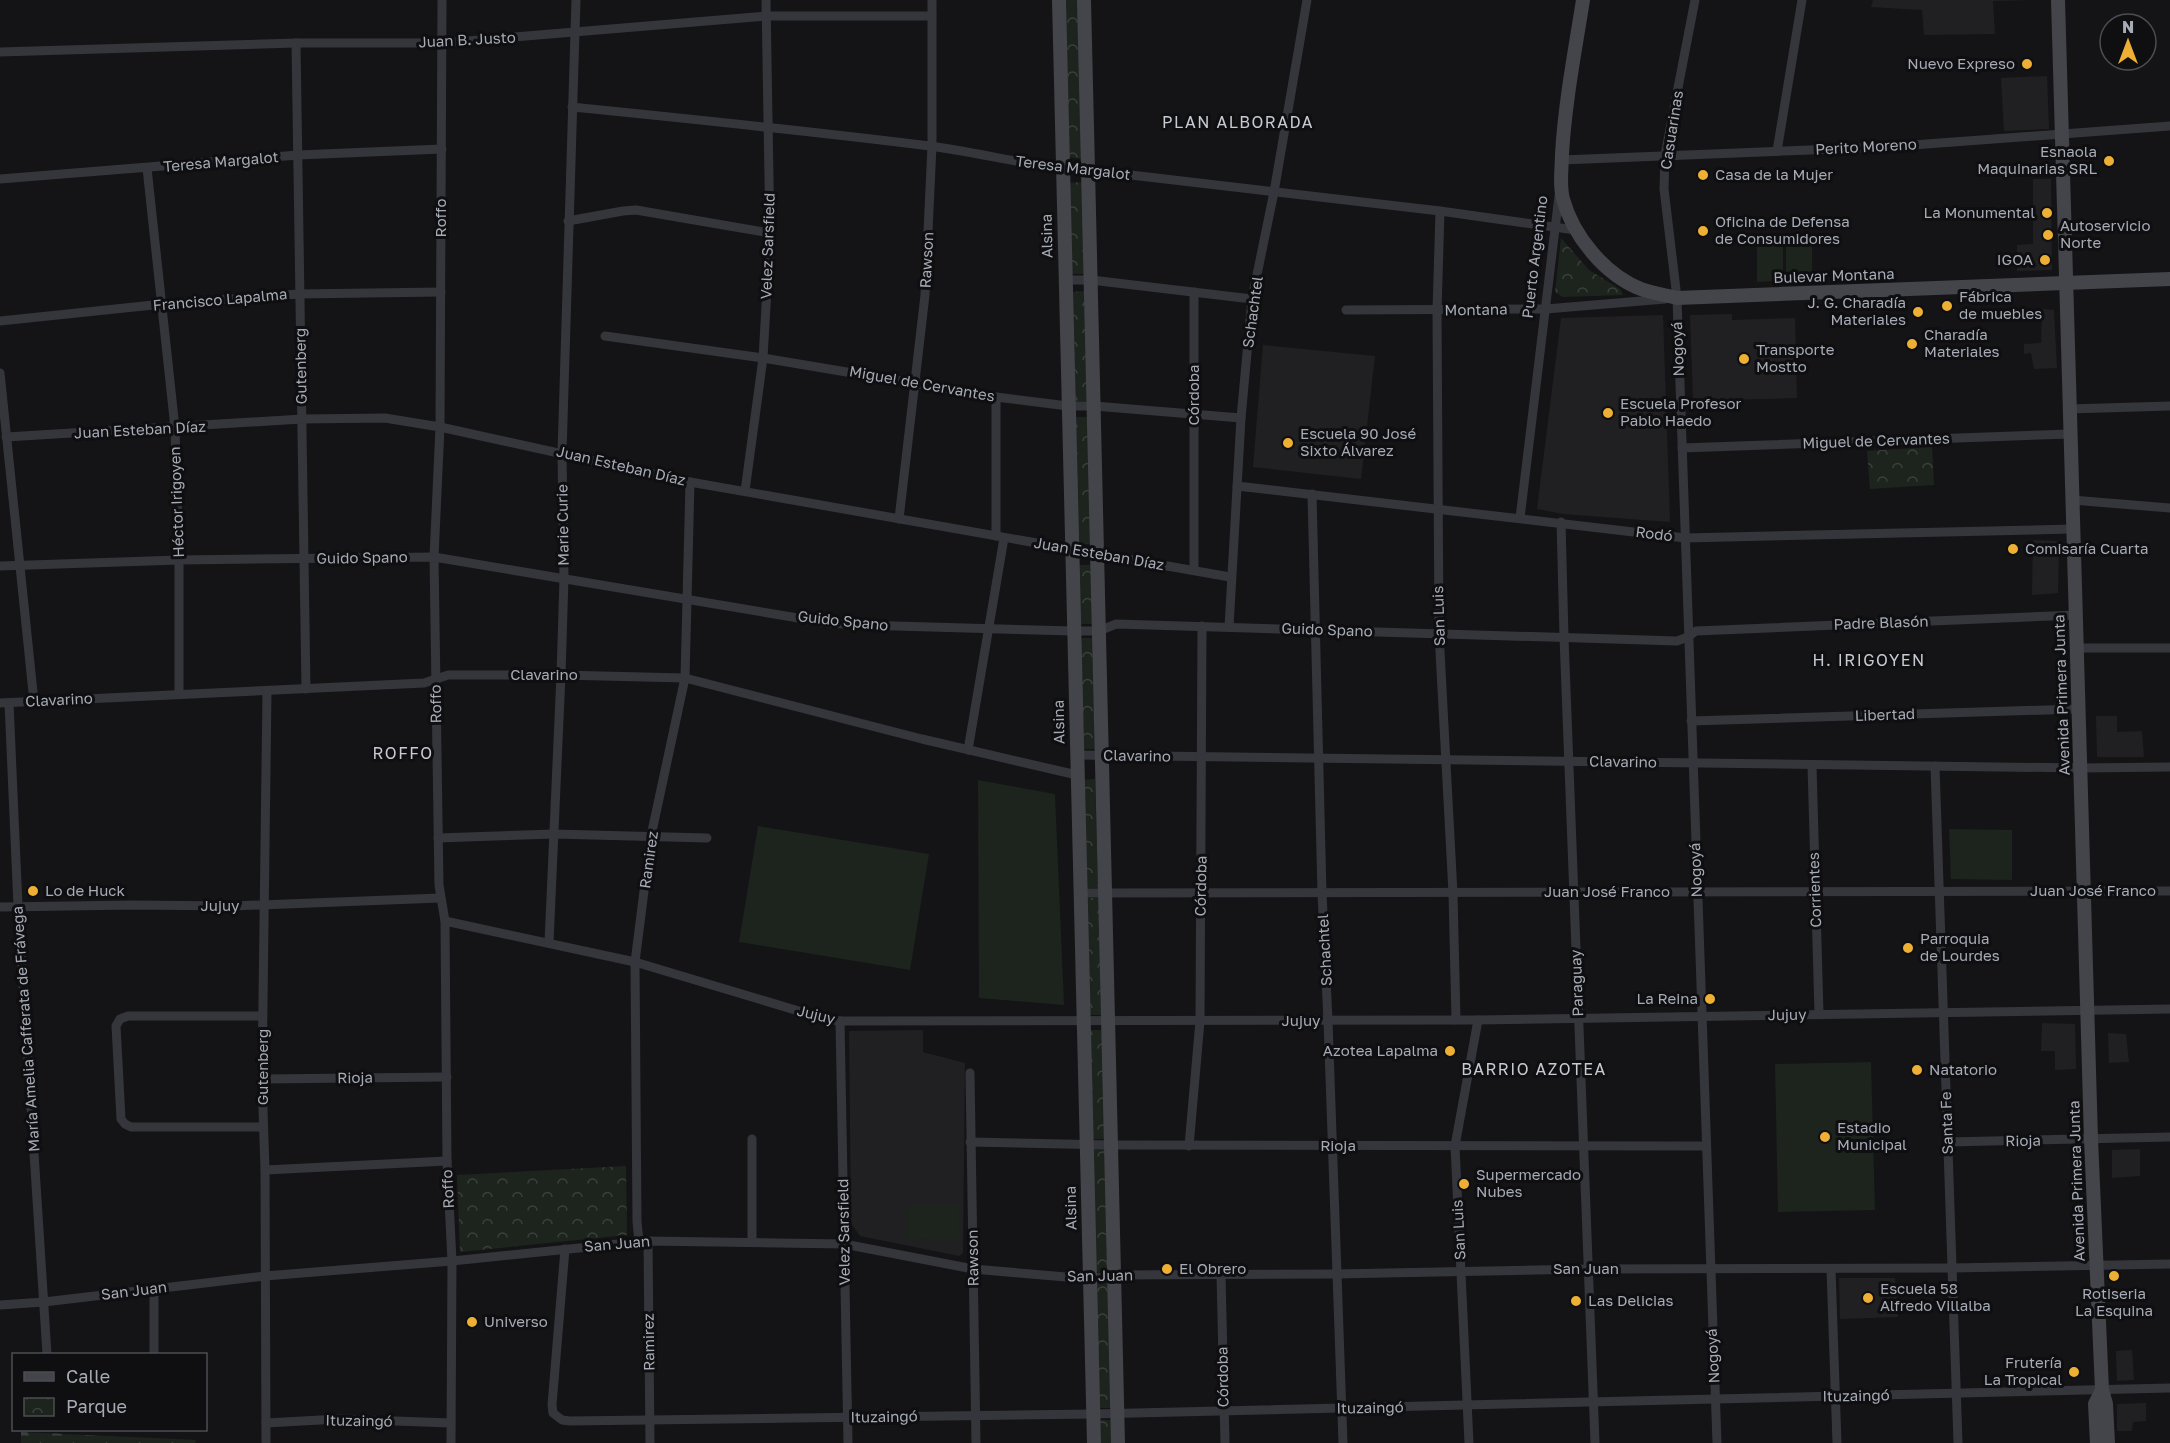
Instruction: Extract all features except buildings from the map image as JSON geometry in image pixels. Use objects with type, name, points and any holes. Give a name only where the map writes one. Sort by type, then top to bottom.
[{"type":"main road","name":"Alsina","points":[[1059,0],[1094,1443]]},
{"type":"main road","points":[[1084,0],[1118,1443]]},
{"type":"main road","name":"Puerto Argentino","points":[[1561,181],[1564,130],[1583,0]]},
{"type":"main road","name":"Avenida Primera Junta","points":[[2058,0],[2091,1139],[2102,1390],[2106,1404],[2108,1443]]},
{"type":"main road","name":"Bulevar Montana","points":[[1561,181],[1563,199],[1575,230],[1594,254],[1628,282],[1643,289],[1677,298],[2170,279]]},
{"type":"main road","name":"Avenida Primera Junta","points":[[2097,1443],[2095,1404],[2102,1390]]},
{"type":"street","name":"Roffo","points":[[442,0],[440,427],[434,557],[438,838],[440,898],[446,921],[447,1161],[452,1260],[451,1443]]},
{"type":"street","name":"Marie Curie","points":[[549,942],[564,578],[562,453],[576,0]]},
{"type":"street","name":"Velez Sarsfield","points":[[745,491],[763,358],[770,232],[766,0]]},
{"type":"street","name":"Rawson","points":[[899,519],[925,294],[932,146],[932,0]]},
{"type":"street","name":"Schachtel","points":[[1229,627],[1230,577],[1241,418],[1252,299],[1274,192],[1307,0]]},
{"type":"street","name":"Casuarinas","points":[[1677,298],[1664,189],[1665,155],[1695,0]]},
{"type":"street","points":[[1777,151],[1802,0]]},
{"type":"street","name":"Juan B. Justo","points":[[0,52],[296,43],[443,43],[767,16],[932,16]]},
{"type":"street","name":"Gutenberg","points":[[296,43],[306,689]]},
{"type":"street","name":"Teresa Margalot","points":[[572,107],[769,126],[932,146],[1062,169],[1088,170],[1440,211],[1575,230]]},
{"type":"street","name":"Perito Moreno","points":[[1562,160],[1886,147],[2170,126]]},
{"type":"street","name":"Teresa Margalot","points":[[0,179],[298,155],[442,149]]},
{"type":"street","name":"Héctor Irigoyen","points":[[147,168],[176,428],[179,694]]},
{"type":"street","name":"Puerto Argentino","points":[[1520,518],[1561,181]]},
{"type":"street","points":[[568,221],[636,210],[770,232]]},
{"type":"street","name":"San Luis","points":[[1440,211],[1437,311],[1439,633],[1453,893],[1456,1020]]},
{"type":"street","points":[[1064,280],[1091,280],[1252,299]]},
{"type":"street","name":"Francisco Lapalma","points":[[0,321],[163,304],[299,294],[441,292]]},
{"type":"street","name":"Córdoba","points":[[1194,292],[1194,570]]},
{"type":"street","name":"Montana","points":[[1346,310],[1546,309],[1677,298]]},
{"type":"street","name":"Nogoyá","points":[[1677,298],[1709,1269],[1717,1443]]},
{"type":"street","name":"Miguel de Cervantes","points":[[605,336],[763,358],[996,397],[1068,406],[1241,418]]},
{"type":"street","points":[[0,373],[34,702]]},
{"type":"street","points":[[968,750],[988,629],[1000,537],[996,397]]},
{"type":"street","points":[[2069,410],[2170,406]]},
{"type":"street","name":"Juan Esteban Díaz","points":[[6,437],[302,419],[385,418],[440,427],[690,482],[1230,577]]},
{"type":"street","name":"Miguel de Cervantes","points":[[1682,448],[2070,434]]},
{"type":"street","name":"Ramirez","points":[[650,1443],[643,1241],[637,1222],[635,962],[651,836],[685,678],[690,482]]},
{"type":"street","name":"Rodó","points":[[1237,486],[1685,538],[2073,529]]},
{"type":"street","name":"Schachtel","points":[[1312,494],[1322,892],[1343,1443]]},
{"type":"street","points":[[2072,500],[2170,508]]},
{"type":"street","name":"Paraguay","points":[[1561,522],[1595,1443]]},
{"type":"street","name":"Guido Spano","points":[[0,566],[179,560],[434,557],[828,622],[1073,631],[1099,631],[1116,624],[1677,641],[1688,637]]},
{"type":"street","name":"Padre Blasón","points":[[1688,637],[1696,631],[2076,615]]},
{"type":"street","name":"Córdoba","points":[[1189,1146],[1200,1021],[1203,626]]},
{"type":"street","points":[[2077,648],[2170,648]]},
{"type":"street","name":"Clavarino","points":[[4,703],[424,683],[448,675],[685,678],[968,750],[1077,775]]},
{"type":"street","name":"Gutenberg","points":[[266,1443],[265,1170],[262,1079],[267,691]]},
{"type":"street","name":"María Amelia Cafferata de Frávega","points":[[4,703],[47,1353]]},
{"type":"street","name":"Libertad","points":[[1691,722],[2078,709]]},
{"type":"street","name":"Clavarino","points":[[1076,755],[2080,768],[2170,766]]},
{"type":"street","name":"Corrientes","points":[[1812,765],[1819,1014]]},
{"type":"street","name":"Santa Fe","points":[[1935,766],[1958,1443]]},
{"type":"street","points":[[438,838],[554,834],[707,838]]},
{"type":"street","name":"Juan José Franco","points":[[1080,893],[2170,891]]},
{"type":"street","name":"Jujuy","points":[[0,907],[264,905],[440,898]]},
{"type":"street","name":"Jujuy","points":[[446,921],[635,962],[822,1018],[840,1021],[1478,1020],[2170,1009]]},
{"type":"street","points":[[263,1126],[131,1126],[125,1124],[122,1119],[117,1026],[120,1019],[128,1017],[264,1016]]},
{"type":"street","name":"San Luis","points":[[1469,1443],[1455,1146],[1478,1020]]},
{"type":"street","name":"Velez Sarsfield","points":[[840,1021],[848,1443]]},
{"type":"street","name":"Rawson","points":[[970,1073],[976,1443]]},
{"type":"street","name":"Rioja","points":[[262,1079],[447,1077]]},
{"type":"street","name":"Rioja","points":[[1948,1142],[2170,1137]]},
{"type":"street","points":[[752,1139],[752,1242]]},
{"type":"street","name":"Rioja","points":[[970,1142],[1189,1146],[1706,1146]]},
{"type":"street","points":[[265,1170],[447,1161]]},
{"type":"street","name":"San Juan","points":[[0,1305],[44,1302],[265,1276],[643,1241],[844,1244],[973,1269],[1089,1279],[1114,1275],[1336,1274],[1461,1270],[1951,1269],[2170,1264]]},
{"type":"street","name":"Ituzaingó","points":[[565,1249],[552,1405],[554,1413],[562,1420],[570,1421],[1118,1414],[2170,1388]]},
{"type":"street","points":[[1831,1269],[1837,1443]]},
{"type":"street","name":"Córdoba","points":[[1221,1275],[1225,1443]]},
{"type":"street","points":[[154,1289],[154,1353]]},
{"type":"street","name":"Ituzaingó","points":[[266,1423],[339,1419],[451,1423]]},
{"type":"shaded area","points":[[1873,0],[2036,0],[1993,1],[1995,34],[1924,35],[1922,10],[1871,7]]},
{"type":"shaded area","points":[[2047,76],[2049,129],[2004,131],[2001,78]]},
{"type":"shaded area","points":[[2033,179],[2051,179],[2052,270],[2017,271],[2017,245],[2033,244]]},
{"type":"shaded area","points":[[2042,309],[2054,310],[2057,368],[2034,369],[2031,353],[2024,354],[2024,344],[2041,343]]},
{"type":"shaded area","name":"Transporte Mostto","points":[[1732,314],[1732,320],[1795,318],[1797,398],[1693,401],[1690,315]]},
{"type":"shaded area","name":"Escuela Profesor Pablo Haedo","points":[[1663,315],[1670,522],[1563,514],[1537,509],[1561,318]]},
{"type":"shaded area","points":[[1263,345],[1375,356],[1361,479],[1253,467]]},
{"type":"shaded area","points":[[2033,540],[2059,541],[2058,593],[2032,595]]},
{"type":"shaded area","points":[[2096,716],[2117,716],[2117,732],[2142,731],[2144,757],[2097,757]]},
{"type":"shaded area","points":[[2042,1023],[2075,1024],[2076,1069],[2055,1070],[2055,1051],[2041,1051]]},
{"type":"shaded area","points":[[923,1030],[923,1052],[965,1063],[963,1253],[959,1256],[860,1236],[851,1223],[849,1031]]},
{"type":"shaded area","points":[[2108,1033],[2126,1034],[2129,1062],[2109,1063]]},
{"type":"shaded area","points":[[2140,1149],[2140,1176],[2112,1178],[2112,1150]]},
{"type":"shaded area","name":"Escuela 58 Alfredo Villalba","points":[[1839,1278],[1895,1278],[1898,1317],[1840,1319]]},
{"type":"shaded area","points":[[2132,1350],[2134,1380],[2117,1381],[2116,1351]]},
{"type":"shaded area","points":[[2146,1403],[2146,1421],[2133,1422],[2132,1431],[2117,1431],[2117,1404]]},
{"type":"green space","points":[[1065,0],[1078,0],[1082,159],[1069,157]]},
{"type":"green space","points":[[1083,182],[1085,274],[1070,274],[1068,183]]},
{"type":"green space","points":[[1786,236],[1812,236],[1812,281],[1786,281]]},
{"type":"green space","points":[[1757,237],[1783,237],[1783,281],[1757,282]]},
{"type":"green space","points":[[1561,238],[1589,270],[1620,289],[1623,295],[1563,297],[1555,292]]},
{"type":"green space","points":[[1085,291],[1089,401],[1072,401],[1071,292]]},
{"type":"green space","points":[[1074,417],[1089,417],[1091,544],[1078,544]]},
{"type":"green space","points":[[1932,447],[1934,485],[1870,489],[1867,451]]},
{"type":"green space","points":[[1078,565],[1091,565],[1093,624],[1080,624]]},
{"type":"green space","points":[[1080,638],[1092,638],[1095,749],[1084,749]]},
{"type":"green space","points":[[1095,779],[1098,888],[1085,888],[1083,780]]},
{"type":"green space","points":[[978,780],[1055,794],[1064,1005],[979,998]]},
{"type":"green space","points":[[758,826],[929,854],[910,970],[739,942]]},
{"type":"green space","points":[[1949,829],[2012,830],[2012,880],[1951,879]]},
{"type":"green space","points":[[1085,898],[1099,898],[1101,1015],[1089,1015]]},
{"type":"green space","points":[[1088,1030],[1103,1030],[1105,1139],[1091,1139]]},
{"type":"green space","name":"Estadio Municipal","points":[[1871,1062],[1875,1210],[1778,1212],[1775,1064]]},
{"type":"green space","points":[[1092,1149],[1105,1149],[1107,1272],[1096,1272]]},
{"type":"green space","points":[[626,1166],[627,1235],[460,1252],[457,1175]]},
{"type":"green space","points":[[907,1206],[959,1206],[959,1240],[907,1239]]},
{"type":"green space","points":[[1108,1279],[1112,1408],[1098,1408],[1095,1280]]},
{"type":"green space","points":[[1098,1420],[1113,1420],[1113,1443],[1098,1443]]},
{"type":"green space","points":[[21,1432],[196,1440],[195,1443],[21,1443]]},
{"type":"place","name":"Nuevo Expreso","points":[[2027,64]]},
{"type":"place","name":"Esnaola Maquinarias SRL","points":[[2109,161]]},
{"type":"place","name":"Casa de la Mujer","points":[[1703,175]]},
{"type":"place","name":"La Monumental","points":[[2047,213]]},
{"type":"place","name":"Oficina de Defensa de Consumidores","points":[[1703,231]]},
{"type":"place","name":"Autoservicio Norte","points":[[2048,235]]},
{"type":"place","name":"IGOA","points":[[2045,260]]},
{"type":"place","name":"Fábrica de muebles","points":[[1947,306]]},
{"type":"place","name":"J. G. Charadía Materiales","points":[[1918,312]]},
{"type":"place","name":"Charadía Materiales","points":[[1912,344]]},
{"type":"place","name":"Transporte Mostto","points":[[1744,359]]},
{"type":"place","name":"Escuela Profesor Pablo Haedo","points":[[1608,413]]},
{"type":"place","name":"Escuela 90 José Sixto Álvarez","points":[[1288,443]]},
{"type":"place","name":"Comisaría Cuarta","points":[[2013,549]]},
{"type":"place","name":"Lo de Huck","points":[[33,891]]},
{"type":"place","name":"Parroquia de Lourdes","points":[[1908,948]]},
{"type":"place","name":"La Reina","points":[[1710,999]]},
{"type":"place","name":"Azotea Lapalma","points":[[1450,1051]]},
{"type":"place","name":"Natatorio","points":[[1917,1070]]},
{"type":"place","name":"Estadio Municipal","points":[[1825,1137]]},
{"type":"place","name":"Supermercado Nubes","points":[[1464,1184]]},
{"type":"place","name":"El Obrero","points":[[1167,1269]]},
{"type":"place","name":"Rotiseria La Esquina","points":[[2114,1276]]},
{"type":"place","name":"Escuela 58 Alfredo Villalba","points":[[1868,1298]]},
{"type":"place","name":"Las Delicias","points":[[1576,1301]]},
{"type":"place","name":"Universo","points":[[472,1322]]},
{"type":"place","name":"Frutería La Tropical","points":[[2074,1372]]},
{"type":"district","name":"PLAN ALBORADA","points":[[1238,122]]},
{"type":"district","name":"H. IRIGOYEN","points":[[1869,660]]},
{"type":"district","name":"ROFFO","points":[[403,753]]},
{"type":"district","name":"BARRIO AZOTEA","points":[[1534,1069]]}]
